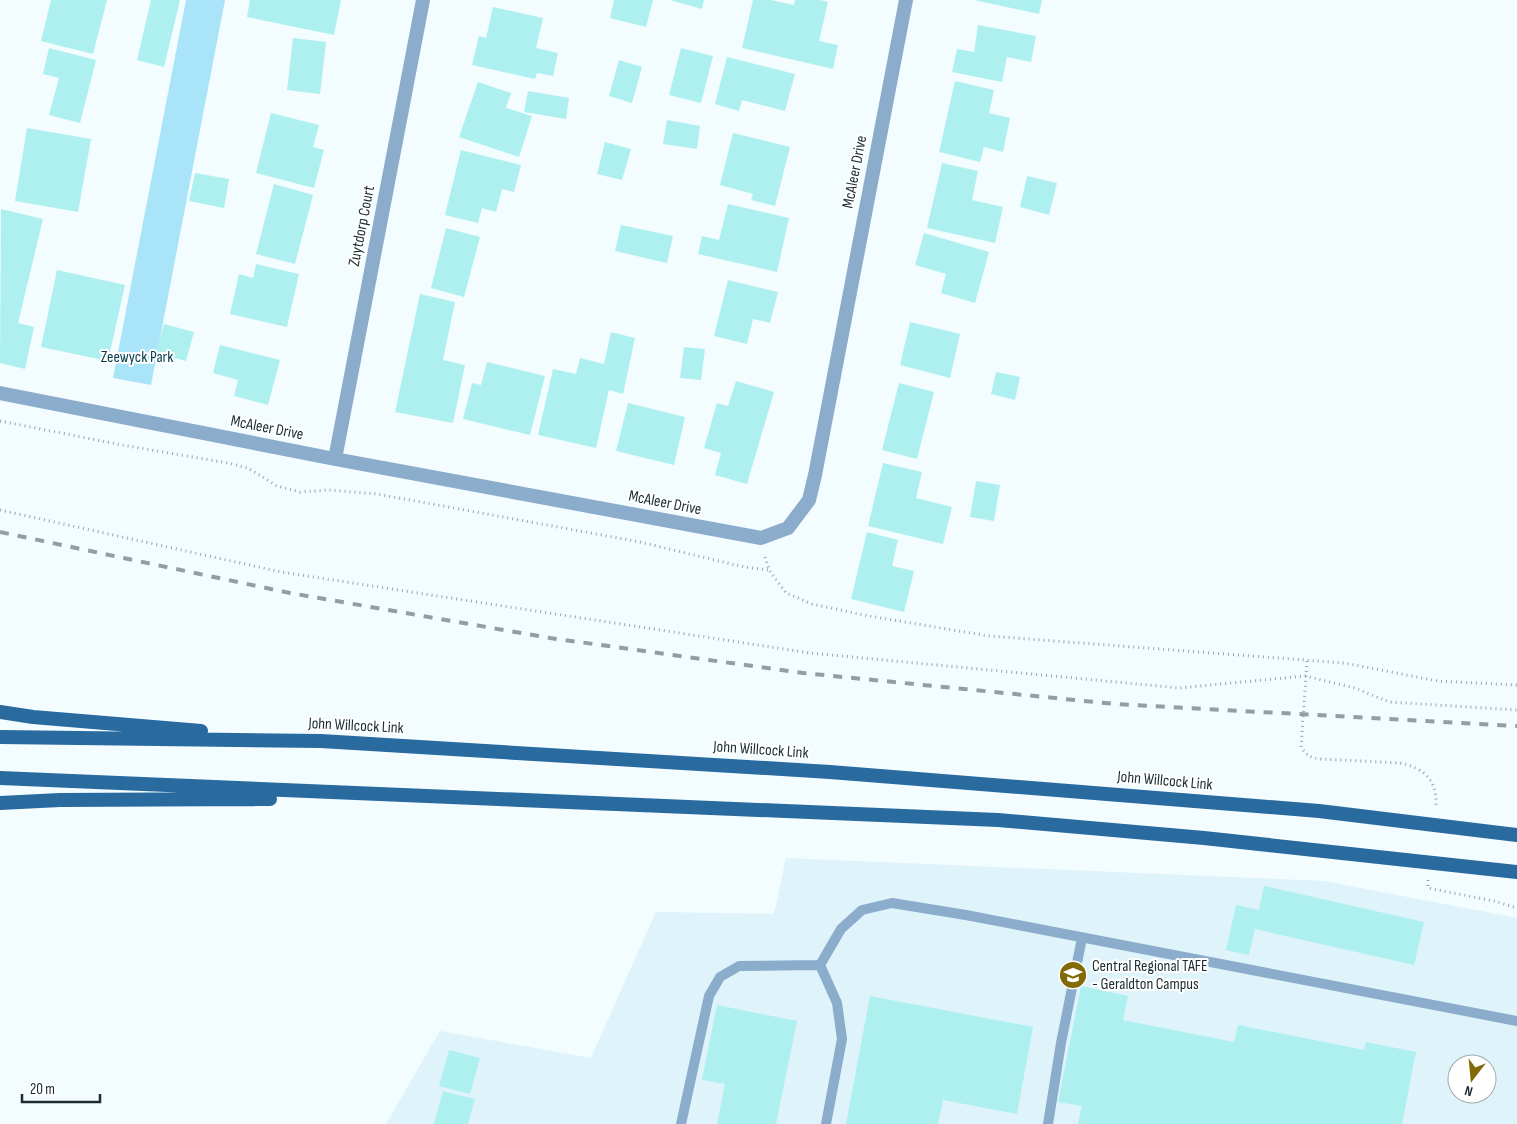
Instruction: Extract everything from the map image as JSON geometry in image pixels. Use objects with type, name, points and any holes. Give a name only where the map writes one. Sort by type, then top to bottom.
[{"type":"main road","points":[[0,712],[33,717],[321,741]]},
{"type":"main road","name":"John Willcock Link","points":[[0,737],[321,741],[839,773],[1319,811],[1517,835]]},
{"type":"main road","points":[[0,778],[998,820],[1204,838],[1517,872]]},
{"type":"main road","points":[[0,803],[70,800],[443,798]]},
{"type":"street","name":"Zuytdorp Court","points":[[335,459],[423,0]]},
{"type":"street","name":"McAleer Drive","points":[[0,393],[335,459],[760,538],[788,528],[809,500],[815,475],[906,0]]},
{"type":"lane","points":[[820,965],[842,929],[862,910],[892,903],[1517,1021]]},
{"type":"lane","points":[[1048,1124],[1061,1043],[1082,938]]},
{"type":"lane","points":[[681,1124],[709,996],[720,977],[739,966],[820,965]]},
{"type":"lane","points":[[820,965],[838,1003],[842,1039],[826,1124]]},
{"type":"path","points":[[0,421],[122,446],[228,463],[248,468],[277,486],[300,492],[329,490],[376,494],[640,542],[768,570]]},
{"type":"path","points":[[0,510],[281,572],[810,653],[1179,688],[1305,676],[1356,688],[1389,702],[1517,710]]},
{"type":"path","points":[[764,554],[768,570],[786,593],[812,604],[869,616],[988,636],[1344,663],[1380,672],[1438,681],[1517,685]]},
{"type":"path","points":[[1307,661],[1301,748],[1306,754],[1312,758],[1400,763],[1412,766],[1431,780],[1435,788],[1436,809]]},
{"type":"path","points":[[1428,877],[1428,888],[1494,901],[1517,908]]},
{"type":"shaded area","name":"Central Regional TAFE - Geraldton Campus","points":[[786,858],[1324,881],[1517,918],[1517,1124],[386,1124],[440,1031],[591,1058],[656,912],[774,914]]},
{"type":"green space","name":"Zeewyck Park","points":[[186,0],[225,0],[151,385],[113,378]]},
{"type":"building","points":[[51,0],[107,0],[93,54],[41,41]]},
{"type":"building","points":[[151,0],[180,0],[164,67],[137,60]]},
{"type":"building","points":[[250,0],[341,0],[334,35],[247,17]]},
{"type":"building","points":[[614,0],[653,0],[646,27],[610,18]]},
{"type":"building","points":[[670,0],[704,0],[702,9]]},
{"type":"building","points":[[753,0],[771,0],[794,5],[795,0],[820,0],[828,2],[819,41],[838,45],[833,69],[742,48]]},
{"type":"building","points":[[974,0],[1042,0],[1039,14]]},
{"type":"building","points":[[493,7],[543,18],[536,48],[558,53],[553,76],[537,73],[535,79],[472,65],[479,36],[486,38]]},
{"type":"building","points":[[978,25],[1036,36],[1031,62],[1007,57],[1002,82],[952,72],[957,49],[974,52]]},
{"type":"building","points":[[293,38],[326,42],[320,94],[287,90]]},
{"type":"building","points":[[49,48],[96,60],[80,123],[49,115],[59,78],[43,74]]},
{"type":"building","points":[[681,48],[713,56],[701,103],[669,95]]},
{"type":"building","points":[[727,57],[795,74],[785,111],[742,100],[739,111],[715,104]]},
{"type":"building","points":[[619,60],[642,67],[632,103],[609,96]]},
{"type":"building","points":[[955,81],[994,90],[989,113],[1010,118],[1003,152],[984,147],[980,162],[939,152]]},
{"type":"building","points":[[478,82],[511,93],[506,108],[532,116],[519,157],[459,137]]},
{"type":"building","points":[[528,91],[569,98],[566,119],[524,112]]},
{"type":"building","points":[[271,113],[319,125],[313,147],[324,150],[314,188],[256,173]]},
{"type":"building","points":[[667,120],[700,126],[697,149],[663,144]]},
{"type":"building","points":[[27,128],[91,139],[78,212],[15,201]]},
{"type":"building","points":[[733,133],[790,147],[775,206],[751,200],[753,194],[720,185]]},
{"type":"building","points":[[605,142],[631,149],[622,180],[597,174]]},
{"type":"building","points":[[461,150],[521,165],[514,192],[502,189],[496,212],[482,208],[478,223],[445,215]]},
{"type":"building","points":[[942,163],[978,171],[972,200],[1003,207],[995,243],[927,228]]},
{"type":"building","points":[[195,173],[229,179],[224,208],[189,201]]},
{"type":"building","points":[[1027,176],[1057,183],[1049,215],[1020,207]]},
{"type":"building","points":[[274,184],[313,195],[295,264],[256,254]]},
{"type":"building","points":[[728,204],[789,218],[777,272],[698,254],[702,236],[719,240]]},
{"type":"building","points":[[1,209],[43,219],[18,323],[34,327],[25,369],[0,363]]},
{"type":"building","points":[[621,225],[673,236],[667,263],[615,251]]},
{"type":"building","points":[[446,228],[480,237],[464,297],[431,288]]},
{"type":"building","points":[[924,233],[989,252],[975,303],[941,293],[946,274],[915,265]]},
{"type":"building","points":[[256,264],[299,274],[287,327],[230,314],[239,274],[253,278]]},
{"type":"building","points":[[57,270],[125,285],[108,361],[41,347]]},
{"type":"building","points":[[728,280],[778,292],[770,323],[753,319],[747,344],[714,336]]},
{"type":"building","points":[[420,294],[455,302],[443,360],[465,365],[453,423],[395,412]]},
{"type":"building","points":[[910,322],[960,334],[950,378],[900,365]]},
{"type":"building","points":[[164,324],[194,332],[186,361],[156,353]]},
{"type":"building","points":[[611,332],[635,338],[623,394],[609,390],[596,448],[538,435],[553,369],[576,374],[580,358],[604,364]]},
{"type":"building","points":[[220,345],[280,360],[268,405],[234,396],[238,380],[213,373]]},
{"type":"building","points":[[684,347],[705,349],[701,380],[680,378]]},
{"type":"building","points":[[487,362],[545,376],[530,435],[463,419],[472,383],[481,385]]},
{"type":"building","points":[[996,372],[1020,377],[1015,400],[991,394]]},
{"type":"building","points":[[736,381],[774,392],[747,484],[715,475],[721,453],[704,448],[717,403],[728,406]]},
{"type":"building","points":[[899,383],[934,392],[917,459],[882,450]]},
{"type":"building","points":[[628,403],[685,417],[674,465],[616,451]]},
{"type":"building","points":[[883,463],[922,472],[916,498],[952,507],[943,544],[868,526]]},
{"type":"building","points":[[976,481],[1000,485],[994,521],[970,517]]},
{"type":"building","points":[[867,532],[898,540],[892,566],[914,571],[904,612],[851,599]]},
{"type":"building","points":[[1264,886],[1424,922],[1414,965],[1255,929],[1249,955],[1226,950],[1236,905],[1259,910]]},
{"type":"building","points":[[1081,986],[1128,996],[1123,1020],[1234,1042],[1238,1025],[1364,1050],[1366,1042],[1416,1052],[1402,1124],[1078,1124],[1082,1106],[1058,1102]]},
{"type":"building","points":[[870,996],[1033,1027],[1017,1114],[943,1100],[938,1124],[846,1124]]},
{"type":"building","points":[[717,1005],[797,1021],[776,1124],[717,1124],[725,1084],[702,1080]]},
{"type":"building","points":[[449,1050],[480,1058],[470,1094],[439,1086]]},
{"type":"building","points":[[443,1091],[475,1099],[468,1124],[434,1124]]},
{"type":"railway","points":[[0,532],[290,593],[550,638],[803,673],[1115,704],[1517,726]]},
{"type":"place","name":"Central Regional TAFE - Geraldton Campus","points":[[1073,975]]}]
